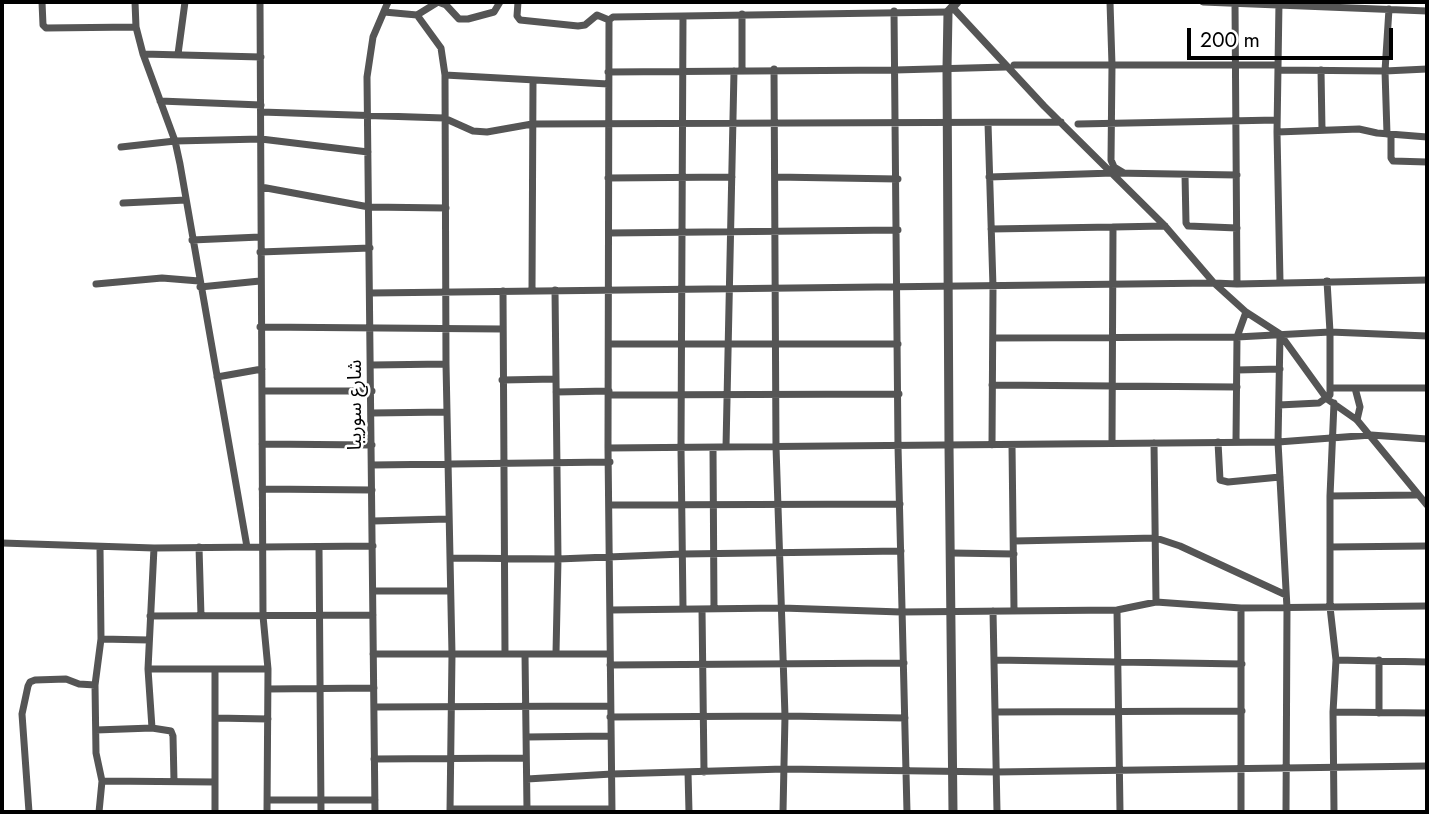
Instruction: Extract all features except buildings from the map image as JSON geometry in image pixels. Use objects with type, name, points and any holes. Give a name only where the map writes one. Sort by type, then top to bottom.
[{"type":"street","points":[[42,2],[43,25],[46,28],[136,27]]},
{"type":"street","points":[[135,2],[136,27],[143,54],[175,141],[247,547]]},
{"type":"street","points":[[178,54],[185,2]]},
{"type":"street","points":[[260,2],[260,327],[263,616],[268,669],[267,812]]},
{"type":"street","name":"شارع سوريبا","points":[[375,812],[369,51],[388,2]]},
{"type":"street","points":[[384,12],[418,15],[438,2],[446,5],[459,19],[468,19],[494,12],[500,2]]},
{"type":"street","points":[[518,2],[517,16],[522,21],[581,26],[597,15],[609,20],[953,7]]},
{"type":"street","points":[[1110,2],[1112,164],[1126,175]]},
{"type":"street","points":[[1203,2],[1362,4],[1427,11]]},
{"type":"street","points":[[1235,3],[1237,284]]},
{"type":"street","points":[[1279,3],[1277,132],[1280,282]]},
{"type":"street","points":[[953,7],[1006,67],[1165,226],[1214,283],[1245,312],[1280,334],[1330,401],[1357,420],[1416,495],[1427,505]]},
{"type":"street","points":[[953,7],[947,69],[953,812]]},
{"type":"street","points":[[1389,9],[1385,71],[1391,158],[1393,161],[1427,162]]},
{"type":"street","points":[[894,11],[898,179],[898,446],[907,812]]},
{"type":"street","points":[[726,447],[733,124],[742,14]]},
{"type":"street","points":[[418,15],[441,48],[445,75],[447,464],[452,654],[450,811],[612,811],[608,448],[609,20]]},
{"type":"street","points":[[683,16],[683,608]]},
{"type":"street","points":[[143,54],[261,57]]},
{"type":"street","points":[[1014,65],[1235,65],[1385,71],[1427,69]]},
{"type":"street","points":[[608,72],[1006,67]]},
{"type":"street","points":[[774,69],[776,447],[785,716],[783,812]]},
{"type":"street","points":[[1321,70],[1322,130]]},
{"type":"street","points":[[445,75],[608,84]]},
{"type":"street","points":[[532,290],[533,81]]},
{"type":"street","points":[[160,101],[444,118],[473,131],[487,132],[532,124],[1061,122]]},
{"type":"street","points":[[1078,124],[1277,120]]},
{"type":"street","points":[[988,123],[993,287],[992,445]]},
{"type":"street","points":[[1277,132],[1359,129],[1427,137]]},
{"type":"street","points":[[121,146],[175,141],[261,139],[368,152]]},
{"type":"street","points":[[989,177],[1113,173],[1237,175]]},
{"type":"street","points":[[1185,175],[1188,226],[1237,228]]},
{"type":"street","points":[[608,178],[732,177]]},
{"type":"street","points":[[775,177],[898,179]]},
{"type":"street","points":[[261,187],[369,207],[446,208]]},
{"type":"street","points":[[123,203],[186,200]]},
{"type":"street","points":[[991,229],[1165,226]]},
{"type":"street","points":[[1112,442],[1113,227]]},
{"type":"street","points":[[609,233],[898,230]]},
{"type":"street","points":[[192,240],[260,237]]},
{"type":"street","points":[[260,252],[370,248]]},
{"type":"street","points":[[96,284],[162,278],[200,284],[260,281]]},
{"type":"street","points":[[371,293],[1427,280]]},
{"type":"street","points":[[1326,281],[1330,332],[1330,607],[1336,660],[1333,712],[1334,812]]},
{"type":"street","points":[[555,290],[558,559],[556,653]]},
{"type":"street","points":[[503,291],[505,654]]},
{"type":"street","points":[[1236,441],[1237,337],[1245,312]]},
{"type":"street","points":[[260,327],[502,329]]},
{"type":"street","points":[[993,338],[1237,337],[1330,332],[1427,336]]},
{"type":"street","points":[[1280,334],[1278,442],[1287,608],[1284,768],[1286,812]]},
{"type":"street","points":[[609,344],[898,344]]},
{"type":"street","points":[[372,365],[446,364]]},
{"type":"street","points":[[217,377],[262,369]]},
{"type":"street","points":[[1237,370],[1280,369]]},
{"type":"street","points":[[502,380],[556,379]]},
{"type":"street","points":[[992,385],[1237,387]]},
{"type":"street","points":[[1330,388],[1427,388]]},
{"type":"street","points":[[1355,388],[1360,407],[1357,420]]},
{"type":"street","points":[[262,391],[372,391]]},
{"type":"street","points":[[556,392],[899,394]]},
{"type":"street","points":[[1279,405],[1303,406],[1330,401]]},
{"type":"street","points":[[372,413],[447,412]]},
{"type":"street","points":[[608,448],[1278,442],[1370,435],[1427,439]]},
{"type":"street","points":[[1218,442],[1220,480],[1228,482],[1280,477]]},
{"type":"street","points":[[1154,443],[1156,602]]},
{"type":"street","points":[[262,444],[372,445]]},
{"type":"street","points":[[1012,445],[1014,610]]},
{"type":"street","points":[[713,448],[714,609]]},
{"type":"street","points":[[372,465],[610,462]]},
{"type":"street","points":[[262,489],[372,490]]},
{"type":"street","points":[[1330,496],[1416,495]]},
{"type":"street","points":[[610,505],[900,504]]},
{"type":"street","points":[[373,521],[448,519]]},
{"type":"street","points":[[1014,541],[1156,538],[1180,546],[1286,595]]},
{"type":"street","points":[[2,543],[154,548],[373,546]]},
{"type":"street","points":[[1330,547],[1427,546]]},
{"type":"street","points":[[99,812],[102,780],[96,753],[95,685],[102,639],[100,547]]},
{"type":"street","points":[[199,547],[201,616]]},
{"type":"street","points":[[319,547],[321,812]]},
{"type":"street","points":[[152,728],[148,669],[154,548]]},
{"type":"street","points":[[450,558],[558,559],[715,553],[901,551]]},
{"type":"street","points":[[951,553],[1014,554]]},
{"type":"street","points":[[373,591],[450,591]]},
{"type":"street","points":[[611,610],[1117,610],[1156,602],[1241,608],[1427,606]]},
{"type":"street","points":[[1241,608],[1241,812]]},
{"type":"street","points":[[702,609],[704,772]]},
{"type":"street","points":[[1117,610],[1119,812]]},
{"type":"street","points":[[993,611],[998,812]]},
{"type":"street","points":[[150,616],[373,615]]},
{"type":"street","points":[[102,639],[149,640]]},
{"type":"street","points":[[373,654],[610,654]]},
{"type":"street","points":[[525,654],[527,810]]},
{"type":"street","points":[[995,660],[1242,664]]},
{"type":"street","points":[[1336,660],[1427,662]]},
{"type":"street","points":[[1379,660],[1379,713]]},
{"type":"street","points":[[610,665],[904,663]]},
{"type":"street","points":[[148,669],[268,669]]},
{"type":"street","points":[[215,669],[215,812]]},
{"type":"street","points":[[29,812],[22,714],[28,686],[35,680],[65,679],[79,684],[95,685]]},
{"type":"street","points":[[268,689],[374,688]]},
{"type":"street","points":[[374,707],[610,706]]},
{"type":"street","points":[[996,712],[1242,711]]},
{"type":"street","points":[[1333,712],[1427,713]]},
{"type":"street","points":[[215,718],[268,719]]},
{"type":"street","points":[[610,718],[905,718]]},
{"type":"street","points":[[96,730],[169,730],[173,736],[174,781]]},
{"type":"street","points":[[526,737],[610,736]]},
{"type":"street","points":[[374,759],[526,758]]},
{"type":"street","points":[[527,779],[784,769],[996,772],[1427,766]]},
{"type":"street","points":[[688,772],[689,812]]},
{"type":"street","points":[[102,780],[215,782]]},
{"type":"street","points":[[267,800],[375,800]]}]
